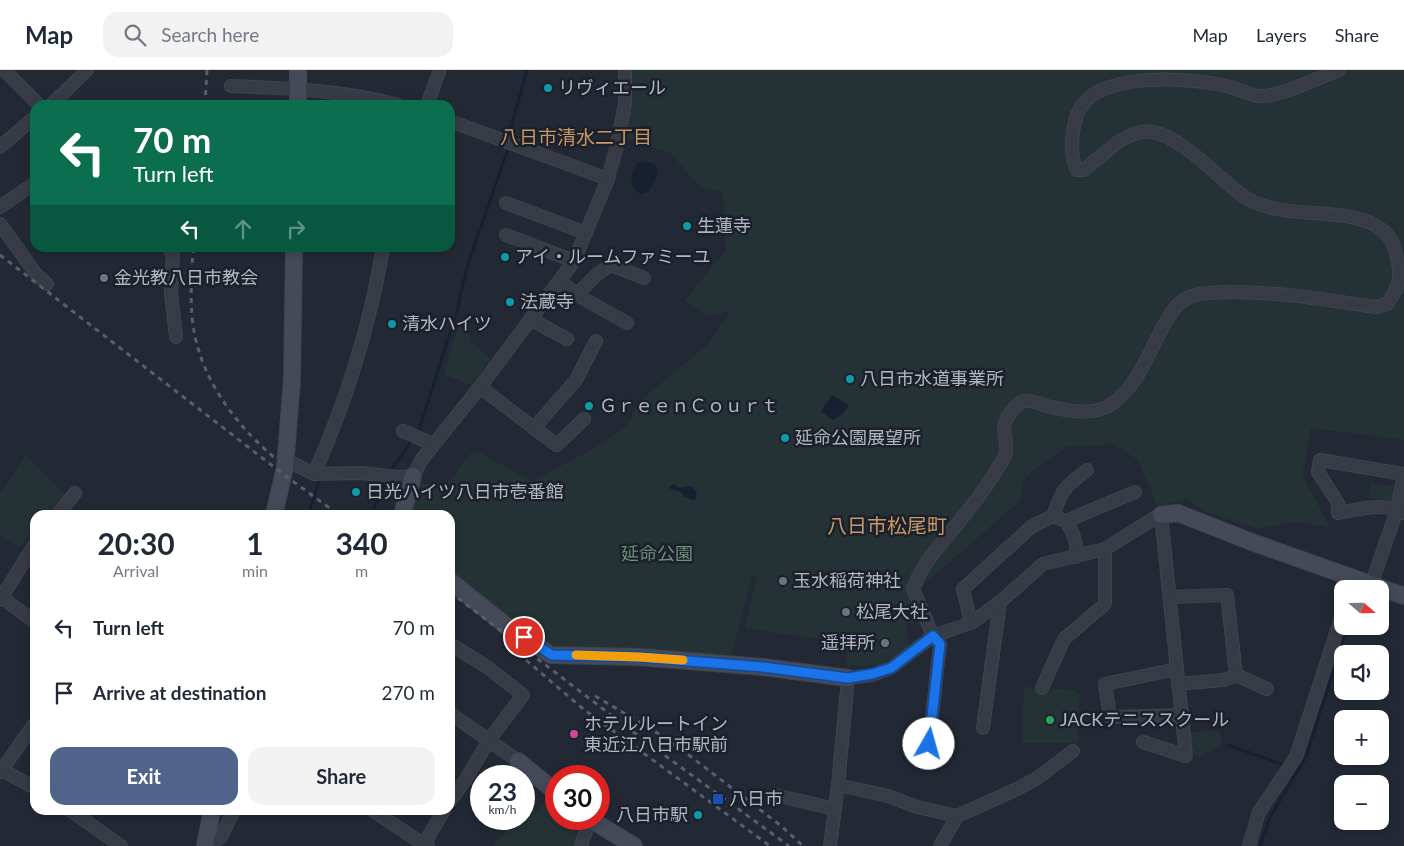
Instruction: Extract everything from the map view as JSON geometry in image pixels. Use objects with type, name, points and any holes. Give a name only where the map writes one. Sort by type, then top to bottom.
[{"type":"street","points":[[4,70],[34,100]]},
{"type":"street","points":[[56,100],[87,70]]},
{"type":"street","points":[[298,70],[298,97]]},
{"type":"street","points":[[429,100],[440,70]]},
{"type":"street","points":[[403,510],[413,476],[422,459],[480,386],[574,261],[608,179],[618,145],[625,103],[625,70]]},
{"type":"street","points":[[929,744],[940,644],[933,636],[913,589],[926,561],[974,504],[1006,455],[1003,435],[1004,425],[1008,415],[1016,405],[1025,401],[1076,412],[1105,408],[1113,403],[1138,375],[1171,313],[1181,300],[1192,296],[1203,293],[1257,293],[1331,300],[1376,307],[1387,304],[1396,293],[1399,276],[1398,260],[1392,241],[1382,229],[1367,222],[1349,218],[1276,209],[1259,204],[1245,197],[1177,143],[1154,132],[1130,135],[1084,170],[1077,170],[1074,163],[1073,126],[1080,107],[1091,93],[1119,80],[1159,77],[1199,80],[1232,87],[1260,97],[1273,95],[1338,70]]},
{"type":"street","points":[[231,86],[298,97],[372,98],[379,100]]},
{"type":"street","points":[[0,147],[30,121]]},
{"type":"street","points":[[455,124],[608,179]]},
{"type":"street","points":[[0,207],[30,186]]},
{"type":"street","points":[[506,203],[586,233]]},
{"type":"street","points":[[0,224],[36,274],[47,284]]},
{"type":"street","points":[[506,235],[574,261]]},
{"type":"street","points":[[172,252],[174,254],[171,293],[176,337]]},
{"type":"street","points":[[275,510],[286,460],[292,379],[294,252]]},
{"type":"street","points":[[314,474],[332,434],[350,380],[371,311],[383,252]]},
{"type":"street","points":[[577,295],[596,275],[611,265],[644,278]]},
{"type":"street","points":[[560,281],[577,295],[627,323]]},
{"type":"street","points":[[530,319],[567,339]]},
{"type":"street","points":[[534,428],[576,380],[596,340]]},
{"type":"street","points":[[480,386],[545,438],[557,445],[584,419]]},
{"type":"street","points":[[404,431],[433,444]]},
{"type":"street","points":[[286,460],[314,474],[361,473],[398,477],[413,476]]},
{"type":"street","points":[[1374,580],[1401,512],[1404,474],[1320,460],[1318,472],[1338,503],[1338,513],[1366,507],[1401,512]]},
{"type":"street","points":[[971,623],[963,589],[1031,527],[1053,516],[1061,494],[1069,484],[1087,470]]},
{"type":"street","points":[[1066,521],[1135,492]]},
{"type":"street","points":[[61,510],[75,493]]},
{"type":"street","points":[[455,585],[510,628],[552,655],[639,657],[763,667],[848,678],[872,674],[891,668],[933,636],[971,623],[1000,602],[1043,564],[1105,549],[1158,516],[1178,513],[1343,580]]},
{"type":"street","points":[[1053,516],[1066,521],[1077,544],[1076,556]]},
{"type":"street","points":[[1143,742],[1186,756],[1161,516]]},
{"type":"street","points":[[1042,688],[1064,639],[1106,604],[1105,549]]},
{"type":"street","points":[[30,552],[1,598],[30,618]]},
{"type":"street","points":[[1389,591],[1404,596]]},
{"type":"street","points":[[1170,597],[1227,595],[1236,675]]},
{"type":"street","points":[[983,728],[1000,602]]},
{"type":"street","points":[[1249,846],[1259,812],[1296,757],[1336,635]]},
{"type":"street","points":[[455,647],[487,667],[523,695],[489,740],[466,779],[455,793]]},
{"type":"street","points":[[1177,669],[1105,684],[1110,717],[1181,715]]},
{"type":"street","points":[[1178,684],[1224,680],[1236,675],[1267,689]]},
{"type":"street","points":[[830,846],[848,678]]},
{"type":"street","points":[[455,716],[545,783]]},
{"type":"street","points":[[30,729],[0,770],[30,785]]},
{"type":"street","points":[[940,846],[957,816],[1036,779],[1073,751]]},
{"type":"street","points":[[838,784],[888,796],[917,807],[957,816]]},
{"type":"street","points":[[776,795],[835,809]]},
{"type":"street","points":[[77,815],[121,846]]},
{"type":"street","points":[[206,846],[211,815]]},
{"type":"street","points":[[206,846],[222,837],[232,815]]},
{"type":"street","points":[[380,815],[426,845],[441,815]]},
{"type":"street","points":[[581,846],[586,830]]},
{"type":"street","points":[[608,830],[634,846]]},
{"type":"green space","name":"延命公園","points":[[630,70],[1404,70],[1404,440],[1311,428],[1302,475],[1330,527],[1295,522],[1258,529],[1205,512],[1187,499],[1158,507],[1138,460],[1114,444],[1066,447],[1029,474],[1022,483],[1020,501],[922,586],[920,623],[906,623],[910,646],[880,665],[846,666],[848,641],[745,628],[757,575],[752,575],[731,658],[629,649],[557,646],[541,639],[488,604],[455,578],[455,510],[409,510],[417,483],[445,486],[474,450],[532,481],[604,443],[627,425],[639,402],[709,343],[731,311],[707,316],[685,300],[726,250],[723,192],[699,186],[671,153],[626,138]]},
{"type":"green space","points":[[458,325],[471,336],[468,340],[491,358],[471,385],[444,374]]},
{"type":"green space","points":[[26,455],[64,494],[51,510],[30,510],[30,535],[20,547],[0,536],[0,493]]},
{"type":"green space","points":[[1371,483],[1395,486],[1393,501],[1369,498]]},
{"type":"green space","name":"JACKテニススクール","points":[[1024,687],[1074,690],[1079,696],[1078,743],[1022,743]]},
{"type":"green space","points":[[1220,731],[1221,744],[1199,758],[1190,751],[1190,732]]},
{"type":"green space","points":[[545,800],[545,830],[575,830],[581,832],[575,846],[494,846],[505,830],[535,830],[535,811],[537,812]]},
{"type":"water","points":[[638,162],[654,163],[657,171],[656,178],[648,192],[640,194],[632,182]]},
{"type":"water","points":[[832,395],[849,405],[843,414],[832,420],[821,411]]},
{"type":"water","points":[[674,484],[679,488],[691,486],[697,492],[695,501],[685,497],[681,492],[670,489],[669,487]]},
{"type":"waterway","points":[[438,93],[447,70]]},
{"type":"waterway","points":[[510,140],[511,127],[527,70]]},
{"type":"waterway","points":[[416,434],[419,430],[458,308],[469,261],[509,146]]},
{"type":"waterway","points":[[389,473],[413,439]]},
{"type":"waterway","points":[[310,510],[320,478]]},
{"type":"waterway","points":[[373,510],[386,479]]},
{"type":"waterway","points":[[1260,846],[1270,817],[1306,757],[1345,635]]},
{"type":"waterway","points":[[1228,745],[1284,765]]},
{"type":"railway","points":[[205,100],[207,70]]},
{"type":"railway","points":[[193,252],[192,321],[205,368],[224,403],[249,433],[277,460]]},
{"type":"railway","points":[[0,255],[332,510]]},
{"type":"railway","points":[[455,596],[645,741],[789,846]]},
{"type":"railway","points":[[511,647],[582,708],[770,846]]},
{"type":"railway","points":[[595,696],[653,730],[690,756],[780,825],[803,846]]},
{"type":"slow traffic","points":[[576,655],[683,660]]},
{"type":"place","name":"リヴィエール","points":[[548,88]]},
{"type":"place","name":"生蓮寺","points":[[687,226]]},
{"type":"place","name":"アイ・ルームファミーユ","points":[[505,257]]},
{"type":"place","name":"金光教八日市教会","points":[[104,278]]},
{"type":"place","name":"法蔵寺","points":[[510,302]]},
{"type":"place","name":"清水ハイツ","points":[[392,324]]},
{"type":"place","name":"八日市水道事業所","points":[[850,379]]},
{"type":"place","name":"ＧｒｅｅｎＣｏｕｒｔ","points":[[589,406]]},
{"type":"place","name":"延命公園展望所","points":[[785,438]]},
{"type":"place","name":"日光ハイツ八日市壱番館","points":[[356,492]]},
{"type":"place","name":"玉水稲荷神社","points":[[783,581]]},
{"type":"place","name":"松尾大社","points":[[846,612]]},
{"type":"place","name":"遥拝所","points":[[885,643]]},
{"type":"place","name":"JACKテニススクール","points":[[1050,720]]},
{"type":"place","name":"ホテルルートイン 東近江八日市駅前","points":[[574,734]]},
{"type":"place","name":"八日市","points":[[718,799]]},
{"type":"place","name":"八日市駅","points":[[698,815]]},
{"type":"district","name":"八日市清水二丁目","points":[[576,137]]},
{"type":"district","name":"八日市松尾町","points":[[887,526]]},
{"type":"route","points":[[524,637],[552,655],[639,657],[763,667],[848,678],[872,674],[891,668],[933,636],[940,644],[929,744]]}]
